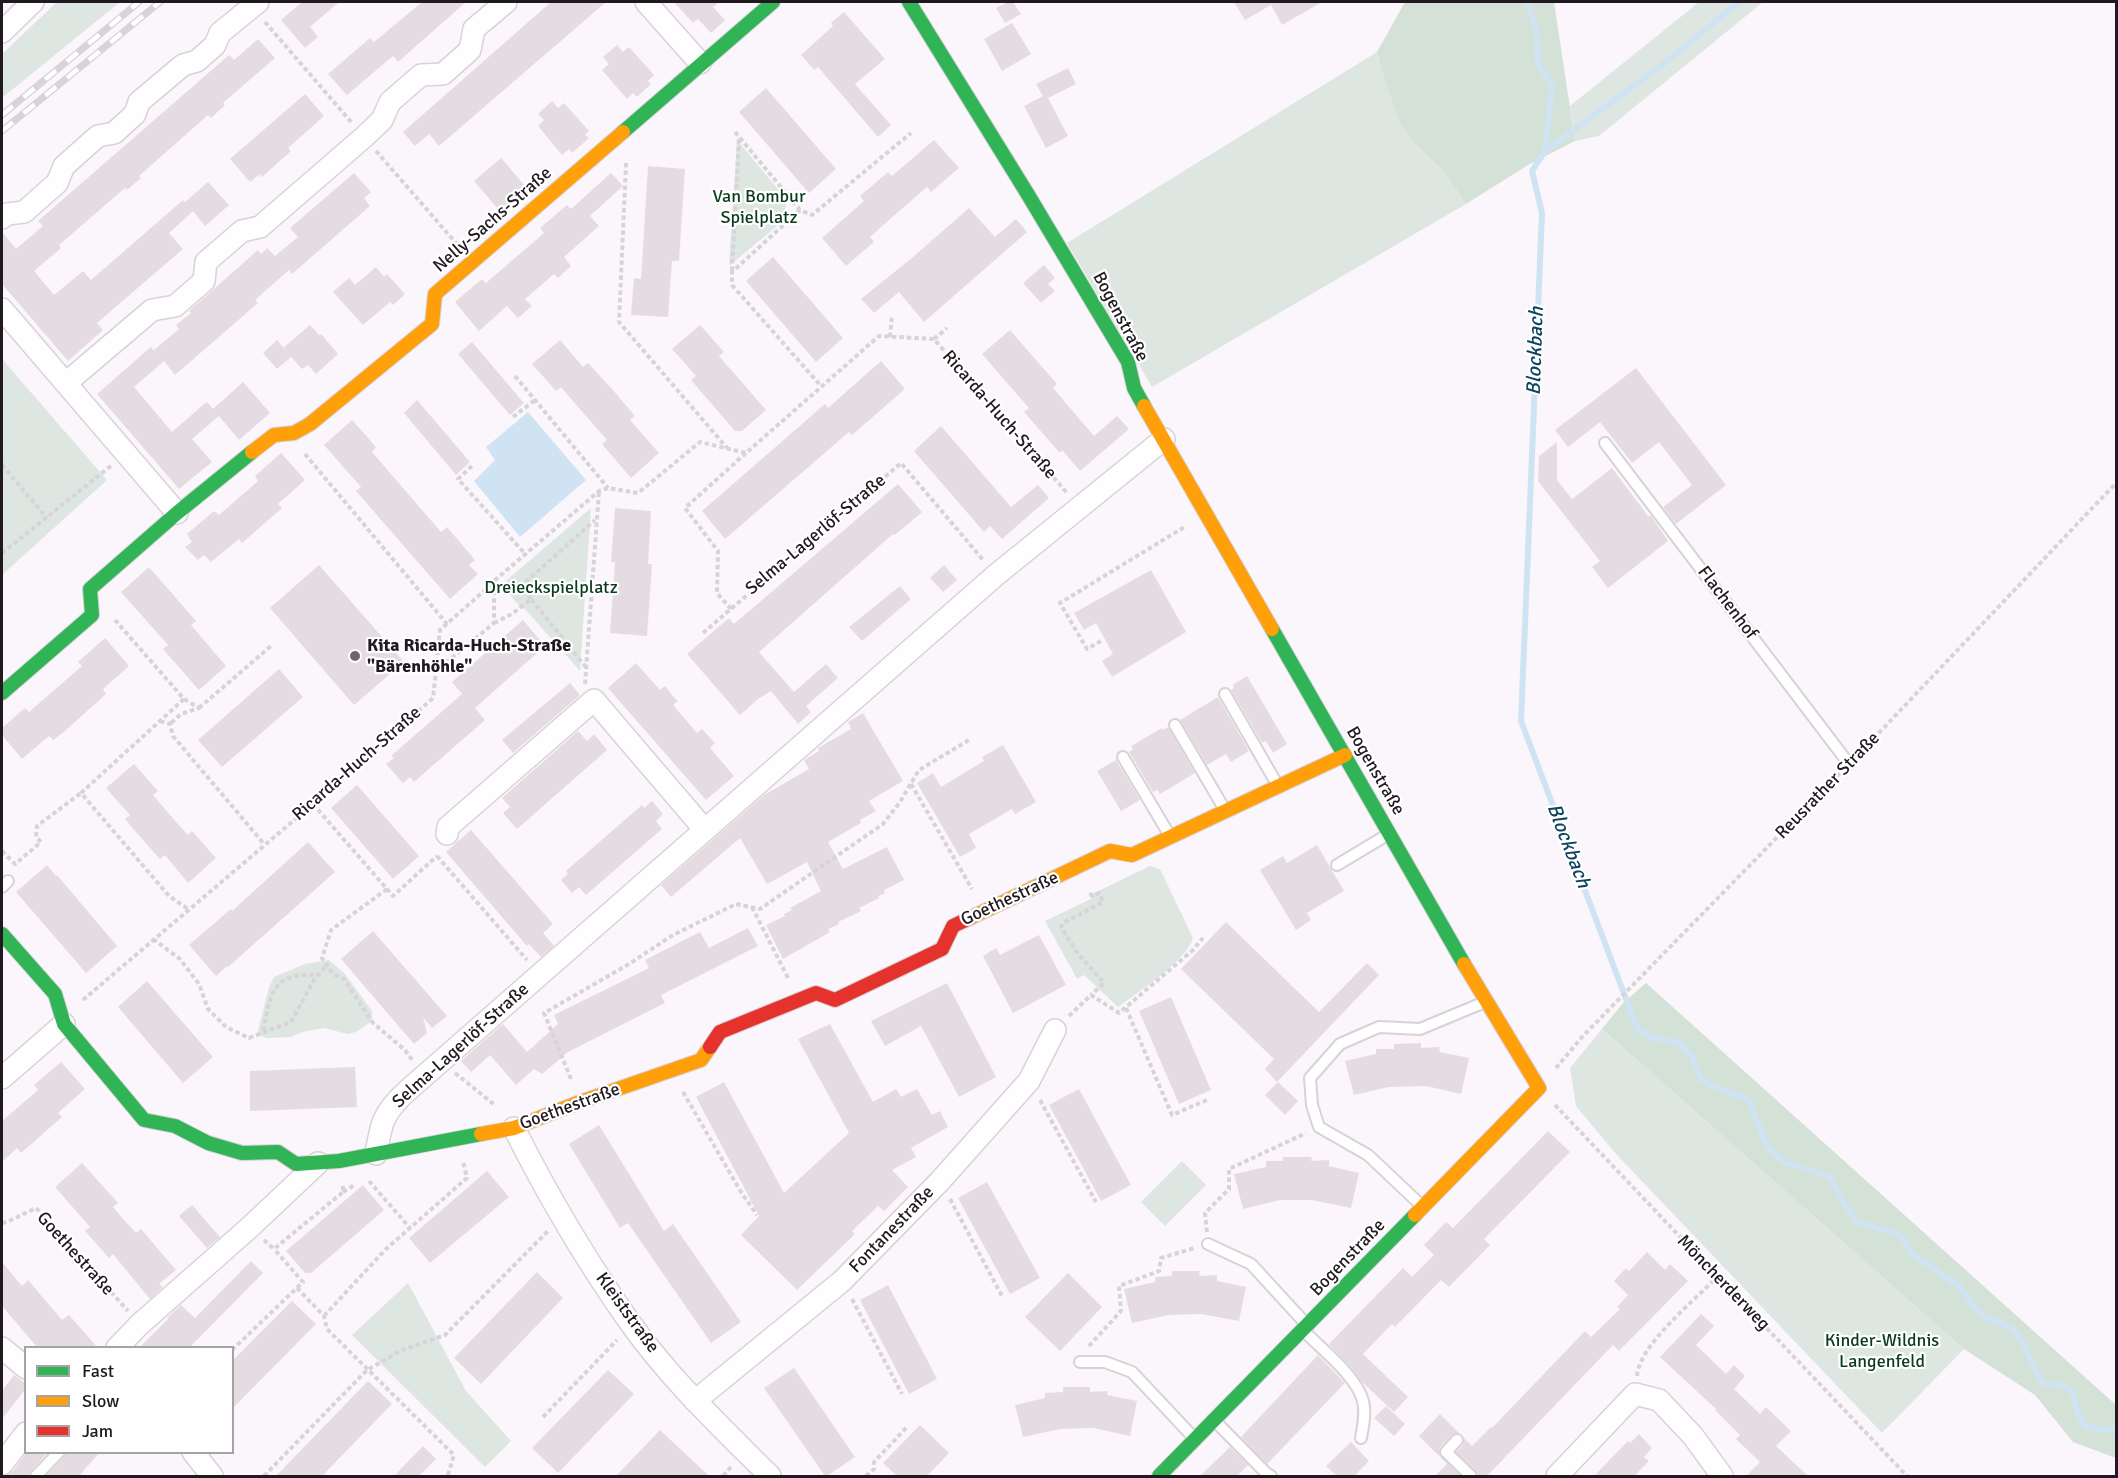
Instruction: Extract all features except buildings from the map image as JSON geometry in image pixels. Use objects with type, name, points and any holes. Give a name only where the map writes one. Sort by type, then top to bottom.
[{"type":"street","points":[[2,32],[33,2]]},
{"type":"street","points":[[2,218],[7,214],[24,212],[57,183],[64,166],[98,136],[114,133],[135,114],[139,102],[183,64],[197,61],[215,45],[220,33],[258,2]]},
{"type":"street","points":[[66,383],[152,310],[175,306],[197,288],[204,281],[206,262],[242,231],[260,227],[364,137],[382,120],[390,102],[421,75],[444,74],[470,50],[474,29],[506,2]]},
{"type":"street","points":[[646,2],[700,63]]},
{"type":"street","name":"Nelly-Sachs-Straße","points":[[2,693],[92,615],[90,590],[177,513],[274,435],[294,433],[310,424],[432,324],[435,294],[773,2]]},
{"type":"street","name":"Bogenstraße","points":[[909,2],[1128,362],[1134,388],[1486,1002],[1539,1088],[1159,1476]]},
{"type":"street","points":[[2,309],[177,513]]},
{"type":"street","name":"Selma-Lagerlöf-Straße","points":[[376,1154],[381,1122],[393,1103],[996,575],[1164,439]]},
{"type":"street","points":[[447,834],[448,827],[594,699],[705,829]]},
{"type":"street","name":"Goethestraße","points":[[2,934],[55,994],[64,1024],[144,1120],[175,1126],[208,1143],[242,1153],[278,1152],[296,1164],[339,1161],[520,1126],[580,1102],[701,1060],[720,1032],[816,993],[835,1000],[942,949],[953,926],[985,910],[1110,851],[1132,855],[1345,755]]},
{"type":"street","points":[[2,1078],[64,1024]]},
{"type":"street","name":"Fontanestraße","points":[[695,1401],[842,1281],[940,1181],[1029,1081],[1055,1030]]},
{"type":"street","name":"Kleiststraße","points":[[520,1126],[562,1217],[632,1325],[695,1401],[770,1476]]},
{"type":"street","points":[[118,1346],[318,1163]]},
{"type":"street","points":[[2,1348],[24,1366]]},
{"type":"street","points":[[1557,1476],[1635,1394],[1659,1400],[1693,1436],[1722,1476]]},
{"type":"street","points":[[2,1464],[24,1436]]},
{"type":"street","points":[[195,1454],[212,1476]]},
{"type":"lane","name":"Flachenhof","points":[[1605,443],[1849,764]]},
{"type":"lane","points":[[1225,694],[1278,786]]},
{"type":"lane","points":[[1175,725],[1226,810]]},
{"type":"lane","points":[[1123,757],[1170,837]]},
{"type":"lane","points":[[1336,865],[1390,834]]},
{"type":"lane","points":[[1423,1207],[1368,1155],[1319,1127],[1312,1105],[1310,1078],[1340,1044],[1379,1027],[1420,1029],[1486,1002]]},
{"type":"lane","points":[[1208,1245],[1251,1264],[1356,1384],[1363,1401],[1365,1418],[1360,1438]]},
{"type":"lane","points":[[1080,1362],[1105,1362],[1132,1372],[1196,1439]]},
{"type":"lane","points":[[1215,1421],[1271,1476]]},
{"type":"lane","points":[[1457,1440],[1446,1452],[1471,1476]]},
{"type":"lane","points":[[36,1476],[57,1454]]},
{"type":"path","points":[[735,132],[800,210],[812,215],[910,133]]},
{"type":"path","points":[[621,133],[626,152],[619,322],[727,449]]},
{"type":"path","points":[[739,138],[732,285],[821,386]]},
{"type":"path","points":[[732,272],[800,210]]},
{"type":"path","points":[[890,337],[892,315]]},
{"type":"path","points":[[934,339],[947,328]]},
{"type":"path","name":"Ricarda-Huch-Straße","points":[[731,609],[717,593],[718,551],[685,508],[879,336],[934,339],[1080,508]]},
{"type":"path","points":[[516,376],[608,488]]},
{"type":"path","points":[[513,417],[535,399]]},
{"type":"path","points":[[294,433],[300,447],[315,468],[447,624],[598,491],[608,488],[638,493],[700,442],[746,453]]},
{"type":"path","points":[[2,553],[127,454]]},
{"type":"path","name":"Selma-Lagerlöf-Straße","points":[[703,633],[901,463],[996,575]]},
{"type":"path","points":[[2,465],[46,518]]},
{"type":"path","points":[[472,466],[458,479],[526,555]]},
{"type":"path","name":"Reusrather Straße","points":[[1539,1088],[1583,1036],[1849,764],[2116,483]]},
{"type":"path","points":[[594,699],[584,688],[598,491]]},
{"type":"path","points":[[1101,641],[1087,649],[1060,603],[1207,513]]},
{"type":"path","points":[[586,667],[521,586],[596,520]]},
{"type":"path","points":[[494,581],[494,623]]},
{"type":"path","points":[[436,671],[494,623],[512,614],[531,599]]},
{"type":"path","points":[[92,602],[104,608],[184,699],[200,708]]},
{"type":"path","name":"Ricarda-Huch-Straße","points":[[64,1024],[79,1003],[433,698],[440,630],[447,624]]},
{"type":"path","points":[[170,724],[181,714],[200,708],[271,646]]},
{"type":"path","points":[[2,851],[15,864],[41,842],[36,837],[37,826],[81,793],[184,699]]},
{"type":"path","points":[[160,721],[170,724]]},
{"type":"path","points":[[170,724],[173,736],[264,844]]},
{"type":"path","points":[[580,1102],[544,1013],[629,964],[673,935],[736,904],[760,909],[884,824],[919,770],[969,740]]},
{"type":"path","points":[[910,784],[985,910]]},
{"type":"path","points":[[81,793],[169,896],[188,909]]},
{"type":"path","points":[[312,804],[393,896],[437,856],[447,834]]},
{"type":"path","name":"Selma-Lagerlöf-Straße","points":[[437,856],[540,974]]},
{"type":"path","points":[[387,889],[331,930],[322,958],[333,974],[344,979],[373,1023],[405,1050],[424,1076]]},
{"type":"path","points":[[1055,1030],[1104,983],[1078,954],[1061,927],[1063,923],[1103,902],[1099,893],[1092,896],[1090,893]]},
{"type":"path","points":[[752,907],[800,1000]]},
{"type":"path","points":[[1091,995],[1119,1013],[1193,950],[1203,938]]},
{"type":"path","points":[[153,939],[180,958],[199,984],[208,1009],[226,1027],[249,1038],[291,1022],[326,966]]},
{"type":"path","points":[[263,1031],[274,987],[284,980],[303,974],[319,975]]},
{"type":"path","points":[[1126,1008],[1172,1114],[1207,1100]]},
{"type":"path","points":[[440,1062],[520,1126]]},
{"type":"path","points":[[671,1071],[741,1192],[757,1215]]},
{"type":"path","points":[[1029,1081],[1096,1202]]},
{"type":"path","name":"Möncherderweg","points":[[1539,1088],[1907,1476]]},
{"type":"path","points":[[1089,1346],[1121,1311],[1119,1286],[1160,1271],[1161,1258],[1208,1245],[1205,1213],[1229,1189],[1229,1169],[1319,1127]]},
{"type":"path","points":[[324,1316],[386,1249],[467,1178],[458,1139]]},
{"type":"path","points":[[339,1161],[344,1192]]},
{"type":"path","points":[[366,1177],[410,1228]]},
{"type":"path","points":[[940,1181],[1002,1296]]},
{"type":"path","points":[[274,1249],[358,1182]]},
{"type":"path","name":"Goethestraße","points":[[2,1223],[36,1208],[140,1325]]},
{"type":"path","points":[[264,1476],[367,1370],[400,1352],[445,1335],[562,1217]]},
{"type":"path","points":[[234,1348],[303,1282],[274,1249],[249,1228]]},
{"type":"path","points":[[1635,1394],[1637,1370],[1648,1346],[1717,1277]]},
{"type":"path","points":[[842,1281],[902,1394]]},
{"type":"path","points":[[297,1288],[324,1316],[327,1329],[454,1455],[448,1474]]},
{"type":"path","points":[[543,1417],[632,1325]]},
{"type":"path","points":[[866,1476],[874,1469],[874,1461],[907,1427]]},
{"type":"green space","points":[[57,2],[120,2],[2,98],[2,54]]},
{"type":"green space","points":[[1699,2],[1763,2],[1599,136],[1575,141],[1570,106]]},
{"type":"green space","points":[[1377,52],[1400,124],[1415,144],[1443,170],[1466,204],[1152,387],[1067,243]]},
{"type":"green space","name":"Van Bombur Spielplatz","points":[[737,140],[787,200],[783,221],[729,266]]},
{"type":"green space","points":[[2,359],[107,480],[2,575]]},
{"type":"green space","name":"Dreieckspielplatz","points":[[591,508],[580,671],[501,585]]},
{"type":"green space","points":[[1150,866],[1160,869],[1193,938],[1189,947],[1172,966],[1118,1007],[1084,975],[1077,979],[1045,921],[1093,898],[1092,894]]},
{"type":"green space","points":[[329,960],[345,974],[372,1011],[372,1021],[356,1032],[347,1034],[325,1028],[302,1032],[291,1037],[267,1038],[257,1035],[269,987],[274,977],[305,964]]},
{"type":"green space","name":"Kinder-Wildnis Langenfeld","points":[[1602,1029],[1964,1349],[1882,1433],[1616,1154],[1576,1106],[1570,1068]]},
{"type":"green space","points":[[1182,1161],[1206,1185],[1165,1226],[1141,1202]]},
{"type":"green space","points":[[408,1283],[466,1391],[511,1441],[485,1467],[352,1335]]},
{"type":"shaded area","points":[[1405,2],[1554,2],[1575,141],[1528,165],[1466,204],[1443,170],[1415,144],[1400,124],[1384,79],[1377,52]]},
{"type":"shaded area","points":[[1646,983],[2116,1405],[2116,1458],[2073,1442],[2035,1395],[1964,1349],[1602,1029],[1623,1003]]},
{"type":"water","points":[[528,412],[586,480],[520,537],[474,481],[495,460],[486,447]]},
{"type":"waterway","name":"Blockbach","points":[[1526,2],[1536,27],[1538,63],[1552,86],[1545,151],[1532,171],[1542,213],[1521,721],[1637,1028],[1651,1037],[1680,1043],[1692,1057],[1701,1079],[1749,1101],[1767,1146],[1784,1162],[1829,1176],[1857,1222],[1900,1235],[1912,1254],[1959,1286],[1973,1306],[1984,1316],[2012,1328],[2023,1343],[2039,1377],[2045,1384],[2061,1385],[2073,1392],[2077,1412],[2085,1426],[2100,1430],[2116,1430]]},
{"type":"waterway","points":[[1545,151],[1665,63],[1739,2]]},
{"type":"railway","points":[[2,115],[139,2]]},
{"type":"railway","points":[[2,131],[160,2]]},
{"type":"traffic: fast","points":[[623,132],[773,2]]},
{"type":"traffic: fast","points":[[909,2],[1128,362],[1134,388],[1144,406]]},
{"type":"traffic: fast","points":[[2,693],[92,615],[90,589],[177,513],[252,452]]},
{"type":"traffic: fast","points":[[1272,629],[1464,964]]},
{"type":"traffic: fast","points":[[2,934],[55,994],[64,1024],[144,1120],[175,1126],[208,1143],[242,1153],[278,1152],[296,1164],[339,1161],[481,1134]]},
{"type":"traffic: fast","points":[[1159,1476],[1415,1215]]},
{"type":"traffic: slow","points":[[252,452],[274,435],[294,433],[310,424],[432,324],[435,294],[623,132]]},
{"type":"traffic: slow","points":[[1144,406],[1272,629]]},
{"type":"traffic: slow","points":[[970,918],[1110,851],[1132,855],[1345,755]]},
{"type":"traffic: slow","points":[[1415,1215],[1539,1088],[1464,964]]},
{"type":"traffic: slow","points":[[481,1134],[514,1128],[580,1102],[701,1060],[710,1047]]},
{"type":"traffic: jam","points":[[710,1047],[720,1032],[816,993],[835,1000],[942,949],[953,926],[970,918]]},
{"type":"place","name":"Kita Ricarda-Huch-Straße \"Bärenhöhle\"","points":[[355,656]]}]
